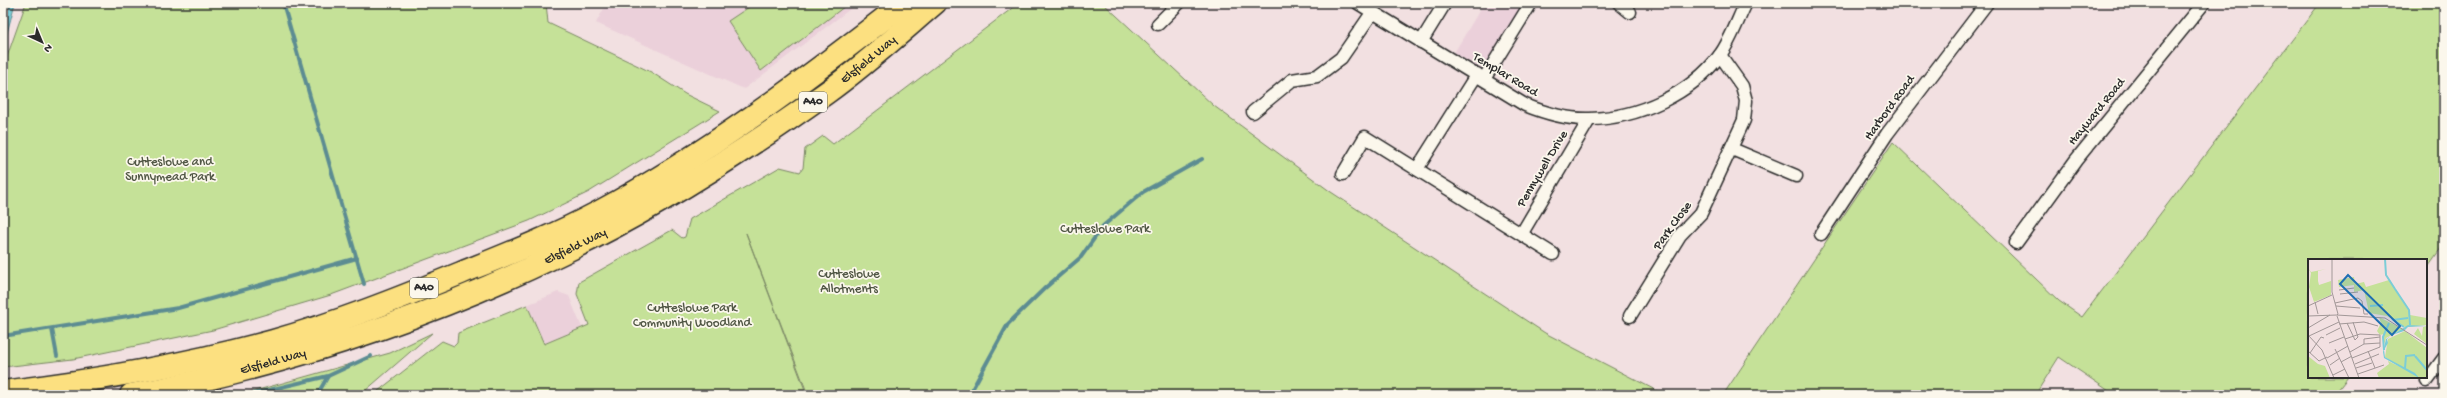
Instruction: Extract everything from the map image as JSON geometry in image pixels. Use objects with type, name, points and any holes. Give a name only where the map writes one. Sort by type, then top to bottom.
[{"type":"highway","name":"Elsfield Way","points":[[3,392],[158,368],[274,340],[397,299],[547,238],[607,207],[737,126],[815,73],[904,3]]},
{"type":"highway","name":"Elsfield Way","points":[[131,395],[165,389],[274,363],[339,343],[406,320],[558,256],[623,221],[748,146],[828,91],[935,3]]},
{"type":"street","points":[[1158,24],[1179,3]]},
{"type":"street","name":"Templar Road","points":[[1358,3],[1372,13],[1525,105],[1551,115],[1589,120],[1622,116],[1666,100],[1694,81],[1720,55],[1746,3]]},
{"type":"street","points":[[1421,42],[1445,3]]},
{"type":"street","points":[[1417,169],[1530,3]]},
{"type":"street","points":[[1619,3],[1630,12]]},
{"type":"street","name":"Harbord Road","points":[[1821,234],[1881,142],[1987,3]]},
{"type":"street","name":"Hayward Road","points":[[2016,243],[2076,160],[2204,3]]},
{"type":"street","points":[[1253,112],[1292,80],[1316,76],[1341,58],[1372,13]]},
{"type":"street","name":"Park Close","points":[[1630,316],[1680,235],[1701,213],[1732,149],[1744,120],[1746,101],[1742,86],[1720,55]]},
{"type":"street","name":"Pennywell Drive","points":[[1522,233],[1589,120]]},
{"type":"street","points":[[1343,174],[1365,137],[1522,233],[1553,254]]},
{"type":"street","points":[[1732,149],[1796,176]]},
{"type":"street","points":[[2427,381],[2444,358]]},
{"type":"shaded area","points":[[607,3],[858,3],[744,89],[596,23]]},
{"type":"shaded area","points":[[1484,3],[1523,3],[1483,70],[1454,53]]},
{"type":"shaded area","points":[[558,292],[569,296],[582,328],[544,344],[527,305]]},
{"type":"green space","name":"Cutteslowe and Sunnymead Park","points":[[26,3],[546,3],[548,23],[651,72],[685,94],[720,111],[589,192],[529,221],[331,295],[213,330],[73,359],[3,367],[3,68]]},
{"type":"green space","points":[[755,3],[849,3],[761,71],[728,21]]},
{"type":"green space","name":"Cutteslowe Park","points":[[1019,3],[1103,3],[1214,106],[1331,192],[1545,333],[1665,395],[808,395],[746,233],[807,395],[373,395],[442,341],[454,346],[457,343],[458,333],[527,305],[544,344],[589,325],[577,294],[579,282],[672,230],[682,238],[685,237],[690,219],[780,167],[800,172],[803,168],[805,149],[823,136],[833,144]]},
{"type":"green space","points":[[2320,3],[2444,3],[2444,244],[2427,268],[2427,259],[2308,259],[2308,378],[2347,378],[2334,395],[2115,395],[2059,357],[2035,395],[1723,395],[1893,142],[2059,301],[2082,317]]},
{"type":"green space","points":[[432,333],[365,391],[364,395],[240,395],[390,353]]},
{"type":"water","points":[[3,3],[15,3],[3,48]]},
{"type":"waterway","points":[[283,3],[364,284]]},
{"type":"waterway","points":[[969,395],[1008,324],[1045,288],[1081,257],[1103,226],[1143,192],[1202,159]]},
{"type":"waterway","points":[[3,336],[178,308],[357,258]]},
{"type":"waterway","points":[[52,329],[57,356]]},
{"type":"waterway","points":[[248,395],[328,376],[371,356]]},
{"type":"waterway","points":[[317,395],[328,376]]},
{"type":"park label","name":"Cutteslowe Allotments","points":[[849,282]]},
{"type":"park label","name":"Cutteslowe Park Community Woodland","points":[[692,316]]}]
